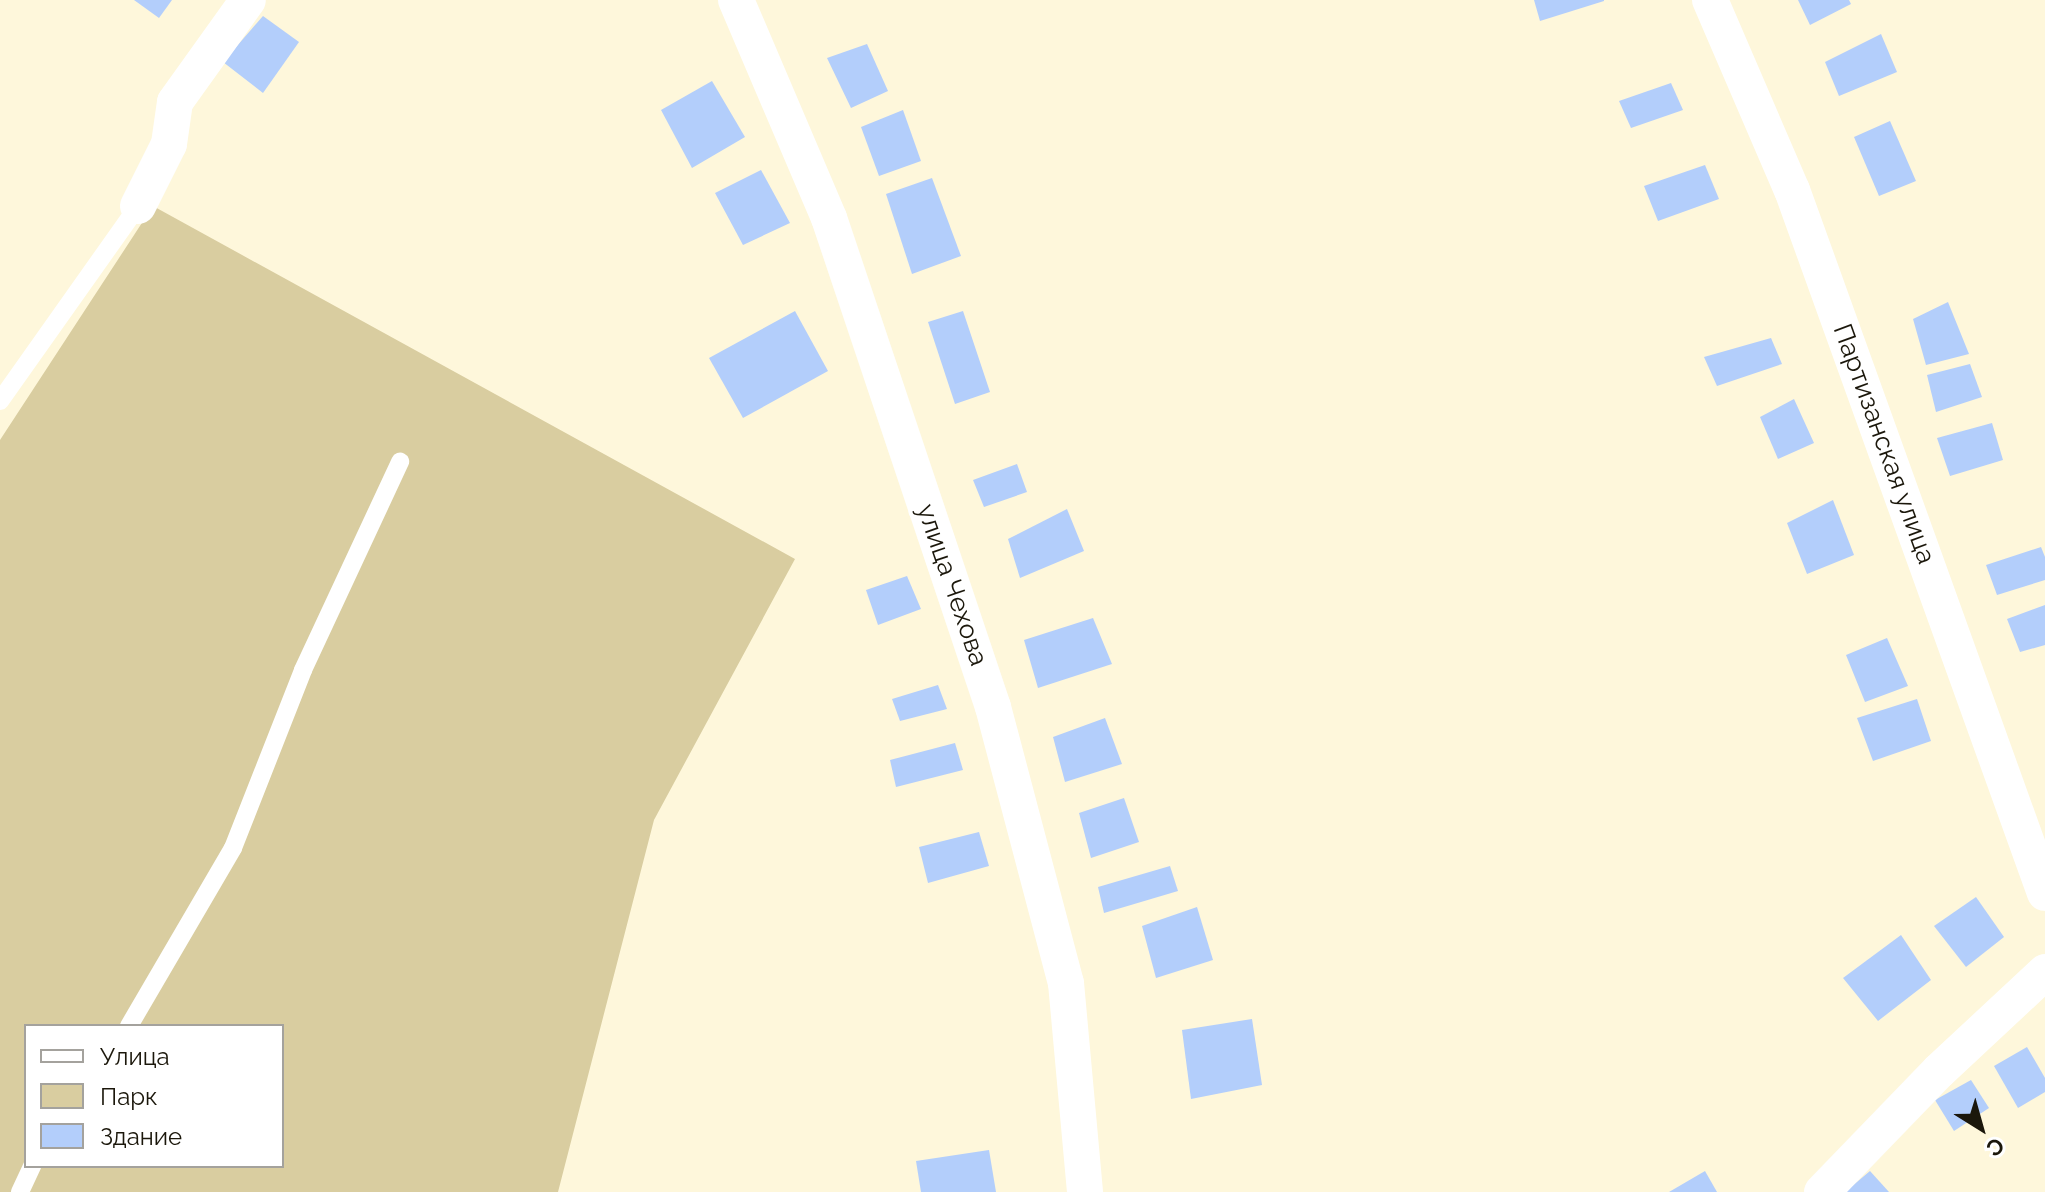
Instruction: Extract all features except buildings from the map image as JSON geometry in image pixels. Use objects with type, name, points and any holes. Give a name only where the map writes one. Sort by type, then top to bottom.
[{"type":"street","points":[[138,206],[169,144],[175,102],[248,0]]},
{"type":"street","name":"улица Чехова","points":[[736,0],[829,218],[993,707],[1066,983],[1085,1192]]},
{"type":"street","name":"Партизанская улица","points":[[1710,0],[1792,190],[2045,893]]},
{"type":"street","points":[[1822,1192],[1939,1071],[2045,972]]},
{"type":"lane","points":[[0,401],[138,206]]},
{"type":"lane","points":[[130,1024],[233,848],[303,670],[400,462]]},
{"type":"lane","points":[[20,1192],[31,1168]]},
{"type":"green space","points":[[153,206],[795,559],[654,820],[558,1192],[0,1192],[0,440]]}]
